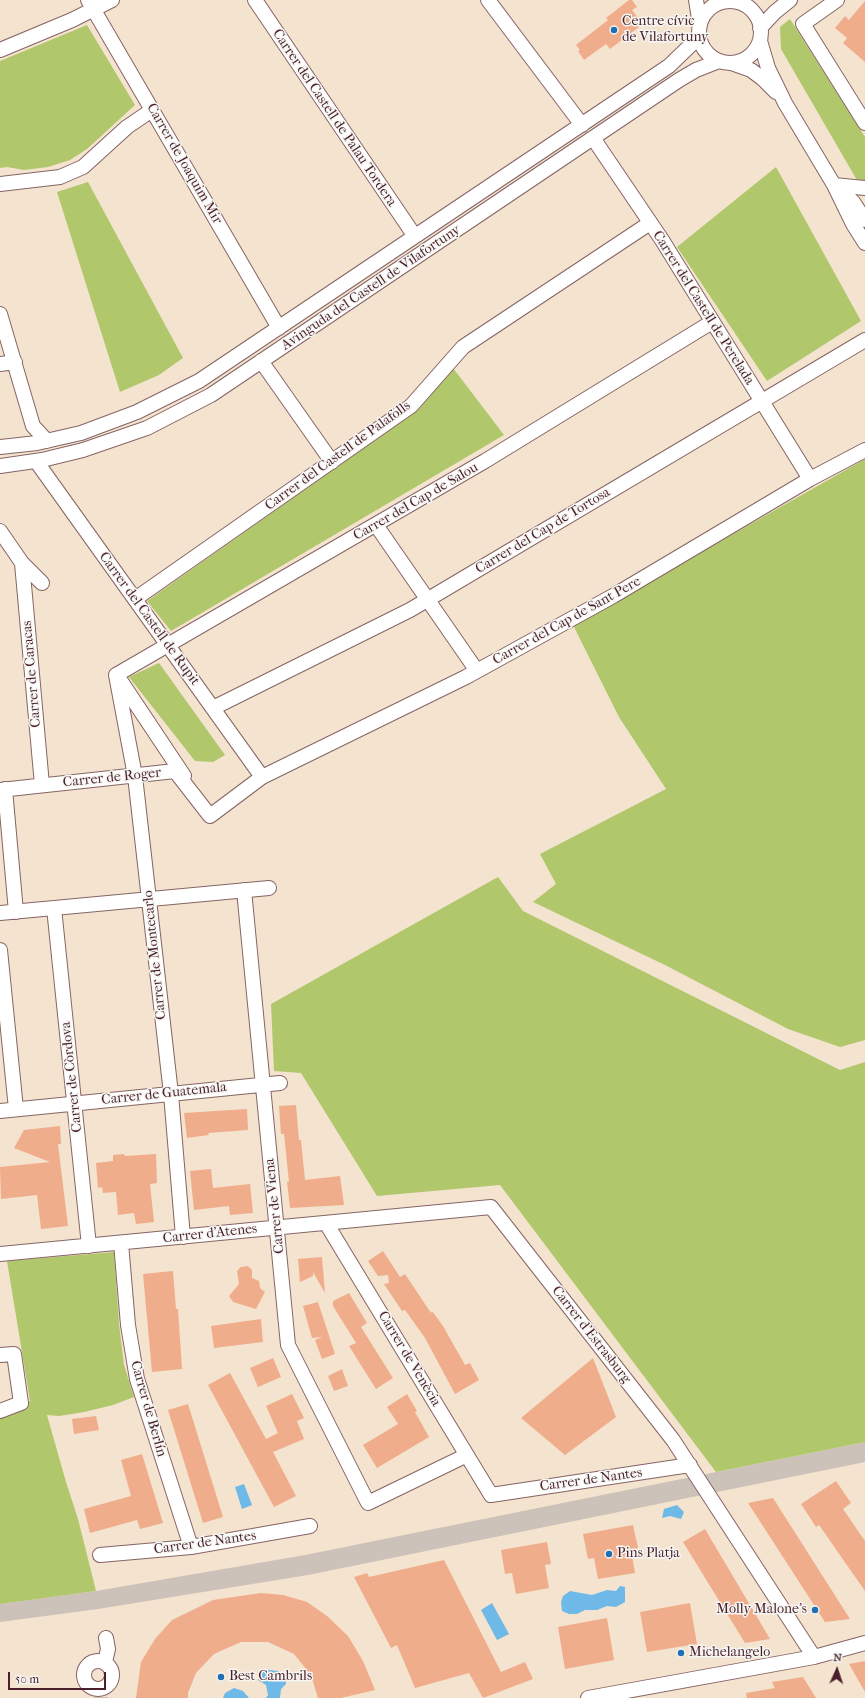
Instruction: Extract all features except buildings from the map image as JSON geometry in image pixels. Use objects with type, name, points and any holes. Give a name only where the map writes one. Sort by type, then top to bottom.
[{"type":"street","points":[[0,50],[91,5],[112,0]]},
{"type":"street","name":"Carrer del Castell de Palau Tordera","points":[[255,0],[414,235]]},
{"type":"street","points":[[488,0],[582,125]]},
{"type":"street","points":[[696,0],[701,44],[708,55],[751,70],[763,79],[786,103]]},
{"type":"street","points":[[699,31],[702,19],[711,8],[724,2],[754,0]]},
{"type":"street","points":[[725,62],[749,56],[757,47],[760,34],[775,12],[790,0]]},
{"type":"street","points":[[837,0],[804,24],[865,123]]},
{"type":"street","points":[[734,2],[754,13],[768,68],[786,103],[834,185],[865,233]]},
{"type":"street","name":"Carrer de Joaquim Mir","points":[[91,5],[279,328]]},
{"type":"street","name":"Avinguda del Castell de Vilafortuny","points":[[0,447],[47,441],[81,433],[137,412],[199,381],[414,235],[669,66],[699,31]]},
{"type":"street","name":"Avinguda del Castell de Vilafortuny","points":[[0,466],[36,461],[83,450],[147,428],[211,395],[696,70],[725,62]]},
{"type":"street","points":[[0,184],[60,178],[83,167],[127,127],[152,110]]},
{"type":"street","name":"Carrer del Castell de Perelada","points":[[593,138],[650,223],[810,479]]},
{"type":"street","points":[[834,185],[865,188]]},
{"type":"street","points":[[859,222],[865,243]]},
{"type":"street","name":"Carrer del Castell de Palafolls","points":[[135,599],[411,406],[448,361],[463,347],[650,223]]},
{"type":"street","points":[[0,314],[33,426],[47,441]]},
{"type":"street","name":"Carrer del Cap de Salou","points":[[116,675],[485,462],[712,322]]},
{"type":"street","name":"Carrer del Cap de Tortosa","points":[[213,708],[428,599],[865,340]]},
{"type":"street","points":[[261,361],[332,462]]},
{"type":"street","points":[[0,364],[15,362]]},
{"type":"street","name":"Carrer del Cap de Sant Pere","points":[[262,777],[477,671],[613,596],[810,479],[865,450]]},
{"type":"street","name":"Carrer del Castell de Rupit","points":[[36,461],[262,777]]},
{"type":"street","points":[[376,525],[477,671]]},
{"type":"street","points":[[0,530],[22,563],[42,584]]},
{"type":"street","name":"Carrer de Caracas","points":[[22,563],[42,785]]},
{"type":"street","points":[[116,675],[210,816],[262,777]]},
{"type":"street","name":"Carrer de Montecarlo","points":[[116,675],[135,776],[171,1094],[183,1237]]},
{"type":"street","name":"Carrer de Roger","points":[[3,789],[175,771],[210,816]]},
{"type":"street","points":[[3,789],[16,912]]},
{"type":"street","points":[[0,913],[269,888]]},
{"type":"street","name":"Carrer de Viena","points":[[244,890],[288,1345],[368,1503],[467,1455]]},
{"type":"street","name":"Carrer de Còrdova","points":[[54,908],[76,1103],[89,1246]]},
{"type":"street","points":[[0,950],[16,1109]]},
{"type":"street","name":"Carrer de Guatemala","points":[[0,1111],[280,1083]]},
{"type":"street","name":"Carrer d'Atenes","points":[[0,1254],[491,1207]]},
{"type":"street","name":"Carrer d'Estrasburg","points":[[491,1207],[673,1440],[814,1657]]},
{"type":"street","name":"Carrer de Venècia","points":[[326,1223],[491,1495]]},
{"type":"street","name":"Carrer de Berlín","points":[[121,1242],[128,1325],[137,1379],[191,1547]]},
{"type":"street","points":[[0,1356],[14,1354],[21,1402],[0,1411]]},
{"type":"street","name":"Carrer de Nantes","points":[[491,1495],[690,1466]]},
{"type":"street","name":"Carrer de Nantes","points":[[100,1555],[191,1547],[310,1526]]},
{"type":"street","points":[[105,1662],[108,1649],[106,1638]]},
{"type":"street","points":[[588,1698],[814,1657],[865,1643]]},
{"type":"street","points":[[96,1660],[105,1662],[111,1669],[112,1678],[100,1693],[90,1688],[84,1681],[83,1672],[88,1664],[96,1660]]},
{"type":"shaded area","points":[[865,1442],[865,1462],[308,1575],[98,1609],[0,1622],[0,1604],[96,1591],[305,1555]]},
{"type":"green space","points":[[790,19],[865,137],[865,194],[781,49],[780,27]]},
{"type":"green space","points":[[87,25],[135,105],[87,149],[70,160],[48,167],[24,170],[7,167],[0,168],[0,61]]},
{"type":"green space","points":[[776,167],[861,321],[767,381],[677,247]]},
{"type":"green space","points":[[88,182],[183,358],[159,375],[120,392],[57,192]]},
{"type":"green space","points":[[453,368],[504,435],[171,631],[147,601],[419,409]]},
{"type":"green space","points":[[865,459],[865,1040],[840,1047],[788,1029],[665,965],[533,902],[556,884],[540,854],[666,789],[619,717],[573,625]]},
{"type":"green space","points":[[159,663],[225,755],[213,762],[195,761],[129,677]]},
{"type":"green space","points":[[498,877],[523,911],[840,1070],[865,1062],[865,1442],[716,1472],[500,1185],[377,1196],[301,1073],[274,1071],[271,1004]]},
{"type":"green space","points":[[114,1252],[119,1324],[124,1365],[134,1397],[113,1405],[84,1412],[59,1416],[47,1415],[78,1519],[96,1591],[0,1604],[0,1418],[22,1409],[30,1401],[7,1261]]},
{"type":"water","points":[[244,1484],[252,1505],[242,1509],[235,1487]]},
{"type":"water","points":[[677,1505],[684,1512],[681,1519],[670,1516],[662,1518],[664,1509]]},
{"type":"water","points":[[620,1586],[625,1587],[625,1602],[616,1607],[607,1606],[597,1610],[585,1610],[577,1614],[569,1614],[562,1611],[561,1602],[563,1596],[570,1591],[592,1595],[607,1590],[616,1591]]},
{"type":"water","points":[[492,1603],[509,1634],[497,1640],[481,1610]]},
{"type":"water","points":[[261,1669],[278,1671],[286,1676],[286,1684],[281,1689],[280,1698],[266,1698],[268,1695],[266,1685],[258,1680],[258,1673]]},
{"type":"water","points":[[234,1688],[243,1691],[249,1698],[223,1698],[225,1693]]},
{"type":"place","name":"Centre cívic de Vilafortuny","points":[[614,30]]},
{"type":"place","name":"Pins Platja","points":[[609,1554]]},
{"type":"place","name":"Molly Malone's","points":[[815,1610]]},
{"type":"place","name":"Michelangelo","points":[[681,1653]]},
{"type":"place","name":"Best Cambrils","points":[[221,1677]]}]
